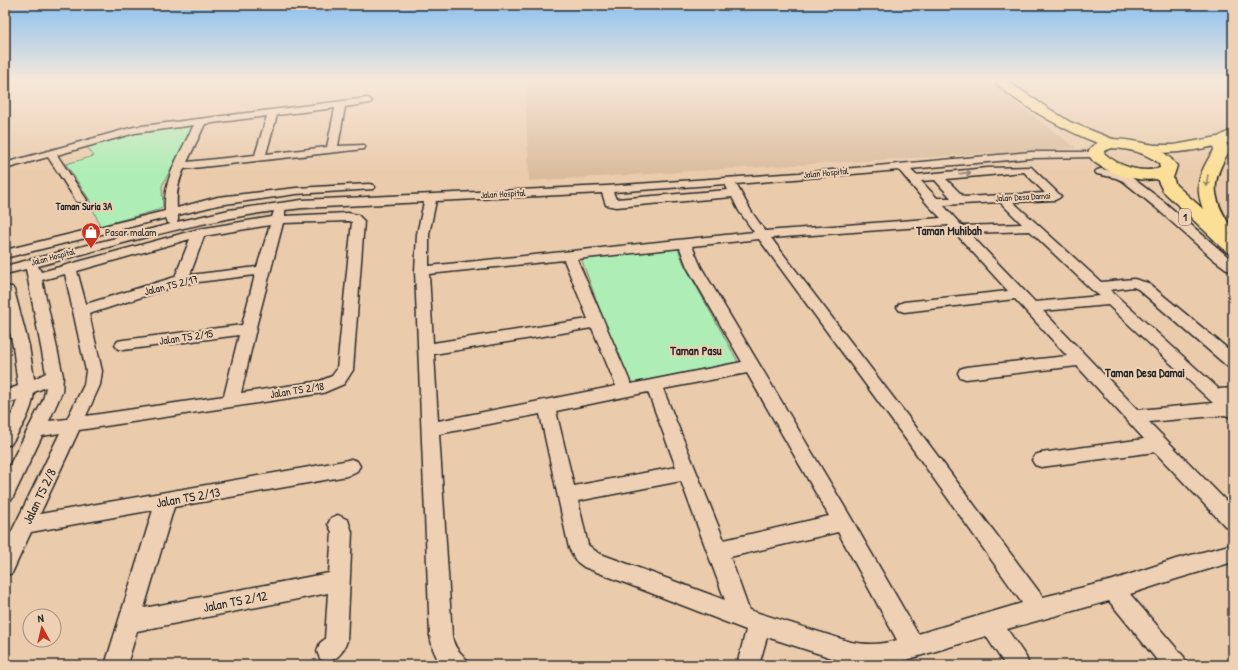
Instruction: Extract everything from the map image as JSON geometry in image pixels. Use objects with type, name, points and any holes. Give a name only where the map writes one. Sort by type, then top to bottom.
[{"type":"highway","points":[[1221,143],[1222,150],[1213,162],[1208,173],[1206,193],[1214,213],[1233,241]]},
{"type":"highway","name":"1","points":[[1110,144],[1136,146],[1152,152],[1165,165],[1165,178],[1171,189],[1233,247]]},
{"type":"highway","points":[[1096,153],[1099,146],[1110,144]]},
{"type":"highway","name":"1","points":[[1096,153],[1105,163],[1129,172],[1156,189],[1233,260]]},
{"type":"highway","name":"1","points":[[1129,172],[1158,174],[1165,165]]},
{"type":"main road","name":"1","points":[[1042,111],[1090,137],[1110,144]]},
{"type":"main road","name":"1","points":[[1042,111],[1049,119],[1096,153]]},
{"type":"main road","points":[[1165,165],[1173,156],[1206,150],[1221,143],[1233,133]]},
{"type":"main road","points":[[1136,146],[1174,150],[1221,143]]},
{"type":"street","points":[[5,166],[134,130],[279,111]]},
{"type":"street","points":[[332,150],[340,111]]},
{"type":"street","points":[[259,158],[273,112]]},
{"type":"street","points":[[173,226],[171,190],[173,180],[201,122]]},
{"type":"street","points":[[180,166],[360,147]]},
{"type":"street","points":[[51,153],[81,200]]},
{"type":"street","name":"Jalan Hospital","points":[[5,270],[33,270],[173,226],[229,214],[279,213],[329,202],[607,189],[732,187],[901,166],[1031,155],[1096,153]]},
{"type":"street","name":"Jalan Hospital","points":[[1007,158],[1085,161],[1129,172]]},
{"type":"street","points":[[901,166],[954,226],[1233,521]]},
{"type":"street","name":"Jalan Desa Damai","points":[[912,179],[987,171],[1027,169],[1055,194],[1050,197],[1006,203],[960,200],[936,205]]},
{"type":"street","points":[[1100,172],[1119,175],[1127,179],[1154,199],[1218,256],[1233,267]]},
{"type":"street","points":[[938,177],[960,200]]},
{"type":"street","points":[[5,254],[171,211],[218,201],[307,190],[369,187]]},
{"type":"street","points":[[732,187],[762,235],[916,440],[1039,609]]},
{"type":"street","points":[[431,198],[423,234],[422,271],[441,636],[443,648],[448,656],[458,665]]},
{"type":"street","points":[[936,205],[1006,203],[1216,396],[1231,405]]},
{"type":"street","points":[[5,493],[37,430],[54,392],[55,376],[33,270],[70,268],[279,213],[263,270],[250,328],[231,400]]},
{"type":"street","name":"Jalan TS 2/18","points":[[37,430],[73,426],[231,400],[323,387],[338,380],[345,370],[358,221],[354,218],[348,217],[279,213]]},
{"type":"street","points":[[422,271],[762,235],[954,226],[1032,227]]},
{"type":"street","points":[[181,280],[199,233]]},
{"type":"street","points":[[685,244],[694,267],[843,522],[913,646]]},
{"type":"street","points":[[569,256],[626,390]]},
{"type":"street","name":"Jalan TS 2/8","points":[[5,566],[92,385],[94,371],[70,268]]},
{"type":"street","name":"Jalan TS 2/17","points":[[81,311],[181,280],[263,270]]},
{"type":"street","points":[[1097,286],[1134,283],[1143,286],[1233,362]]},
{"type":"street","points":[[5,290],[7,290],[11,332],[22,357],[26,389],[24,406],[5,440]]},
{"type":"street","points":[[904,307],[1019,294]]},
{"type":"street","points":[[1031,307],[1111,300]]},
{"type":"street","points":[[425,350],[598,322]]},
{"type":"street","name":"Jalan TS 2/15","points":[[123,346],[250,328]]},
{"type":"street","points":[[966,373],[1080,360]]},
{"type":"street","points":[[430,428],[547,407],[752,366]]},
{"type":"street","points":[[5,398],[55,376]]},
{"type":"street","points":[[653,385],[718,551],[750,620],[748,665]]},
{"type":"street","points":[[1133,417],[1231,405]]},
{"type":"street","points":[[547,407],[579,548],[583,554],[591,560],[750,620],[851,653],[865,656],[888,654],[1039,609],[1113,590],[1176,569],[1233,553]]},
{"type":"street","points":[[1041,460],[1159,444]]},
{"type":"street","name":"Jalan TS 2/13","points":[[24,525],[347,468],[351,466]]},
{"type":"street","points":[[567,495],[687,472]]},
{"type":"street","points":[[116,665],[166,500]]},
{"type":"street","points":[[718,551],[843,522]]},
{"type":"street","points":[[328,651],[334,646],[336,641],[342,532],[341,526],[338,524]]},
{"type":"street","name":"Jalan TS 2/12","points":[[130,622],[340,581]]},
{"type":"street","points":[[1113,590],[1176,665]]},
{"type":"street","points":[[991,624],[1018,665]]},
{"type":"shaded area","points":[[526,111],[1027,111],[1076,148],[529,181]]},
{"type":"shaded area","name":"Pasar malam","points":[[423,193],[420,204],[323,209],[229,220],[175,231],[5,278],[5,266],[174,221],[231,209],[326,198]]},
{"type":"green space","points":[[192,127],[162,186],[163,207],[158,210],[100,226],[89,199],[66,164],[94,156],[86,146],[133,132]]},
{"type":"green space","points":[[678,249],[684,264],[738,362],[627,384],[581,258]]},
{"type":"place","name":"Pasar malam","points":[[91,249]]},
{"type":"district","name":"Taman Suria 3A","points":[[84,206]]},
{"type":"district","name":"Taman Muhibah","points":[[949,231]]},
{"type":"district","name":"Taman Pasu","points":[[696,351]]},
{"type":"district","name":"Taman Desa Damai","points":[[1145,373]]}]
